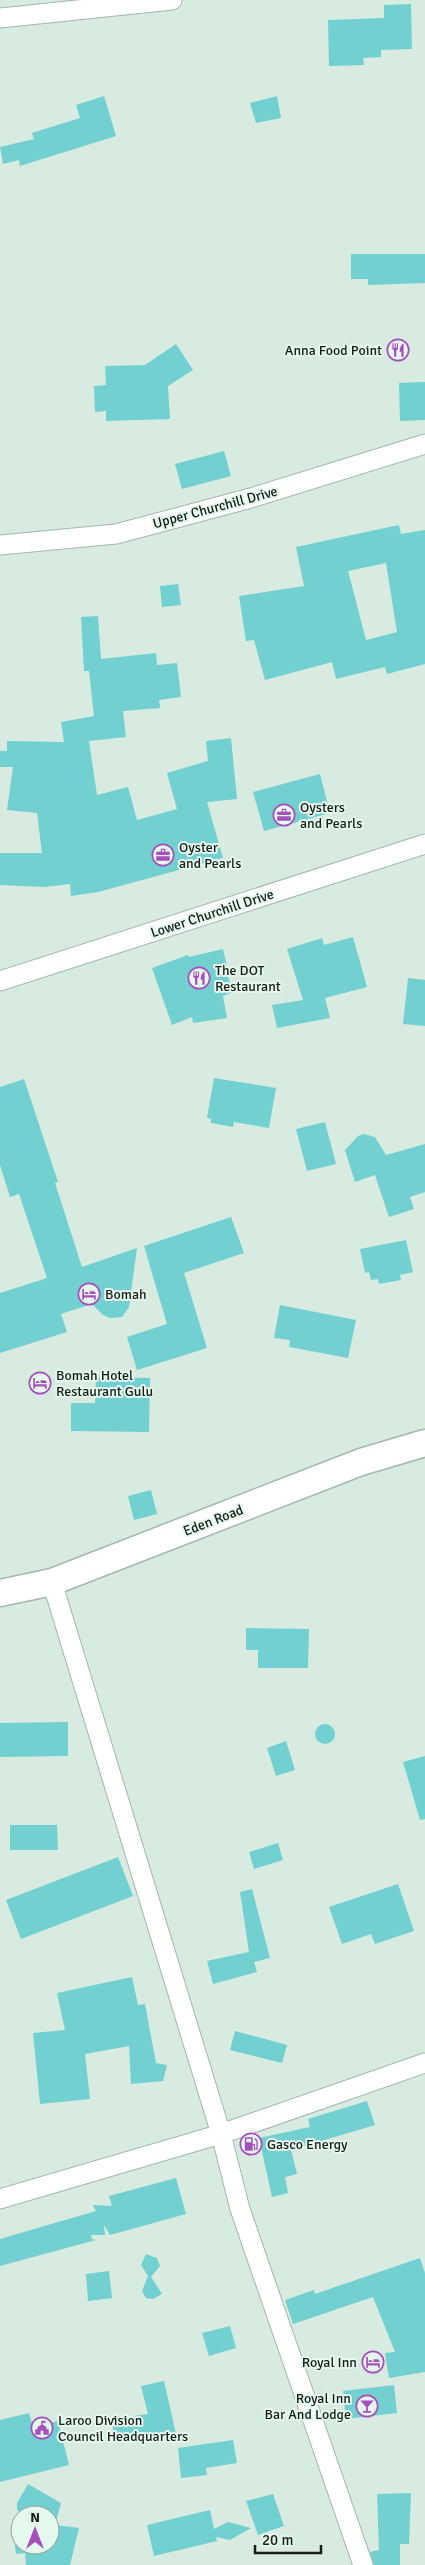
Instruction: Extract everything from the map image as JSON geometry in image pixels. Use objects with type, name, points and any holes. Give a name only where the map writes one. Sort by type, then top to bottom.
[{"type":"street","points":[[0,18],[172,0]]},
{"type":"street","name":"Upper Churchill Drive","points":[[0,545],[116,534],[250,498],[425,444]]},
{"type":"street","name":"Lower Churchill Drive","points":[[0,981],[425,844]]},
{"type":"street","name":"Eden Road","points":[[0,1593],[52,1582],[361,1462],[425,1443]]},
{"type":"street","points":[[52,1582],[221,2134],[240,2209],[363,2565]]},
{"type":"street","points":[[0,2198],[221,2134],[425,2063]]},
{"type":"building","points":[[411,4],[412,49],[381,50],[381,57],[363,58],[364,65],[329,66],[328,20],[384,18],[384,5]]},
{"type":"building","points":[[104,96],[116,136],[20,166],[19,160],[3,164],[0,147],[34,139],[32,133],[80,118],[76,105]]},
{"type":"building","points":[[277,96],[281,118],[256,123],[250,103]]},
{"type":"building","points":[[351,254],[425,254],[425,283],[368,285],[368,279],[351,279]]},
{"type":"building","points":[[176,344],[193,370],[168,386],[170,419],[106,421],[106,411],[95,412],[94,386],[106,385],[105,366],[145,365]]},
{"type":"building","points":[[425,382],[425,420],[400,421],[399,383]]},
{"type":"building","points":[[224,451],[231,476],[182,489],[175,464]]},
{"type":"building","points":[[399,525],[401,534],[425,530],[425,664],[387,674],[385,667],[336,679],[332,662],[265,680],[254,640],[246,641],[239,596],[304,586],[296,547]],"holes":[[[386,563],[397,632],[366,640],[348,571]]]},
{"type":"building","points":[[178,584],[181,605],[162,607],[160,586]]},
{"type":"building","points":[[98,616],[101,659],[156,653],[157,665],[177,663],[181,697],[159,700],[160,708],[123,711],[126,737],[89,741],[97,795],[128,787],[137,820],[177,809],[167,773],[208,761],[206,741],[231,738],[237,799],[207,802],[223,858],[98,892],[71,896],[70,884],[45,887],[0,885],[0,853],[42,853],[37,813],[7,810],[13,767],[0,767],[0,751],[7,751],[7,741],[64,742],[61,722],[94,716],[89,671],[84,671],[81,617]]},
{"type":"building","points":[[320,774],[330,813],[264,831],[253,792]]},
{"type":"building","points":[[353,937],[367,987],[325,998],[330,1018],[277,1028],[272,1005],[303,1000],[287,949],[322,938],[324,945]]},
{"type":"building","points":[[223,949],[228,970],[226,971],[233,992],[223,996],[227,1018],[193,1023],[192,1017],[172,1025],[152,968],[188,955],[189,957]]},
{"type":"building","points":[[408,978],[425,980],[425,1026],[403,1024]]},
{"type":"building","points":[[214,1078],[276,1088],[269,1128],[234,1122],[233,1127],[211,1123],[211,1119],[207,1118]]},
{"type":"building","points":[[24,1079],[58,1182],[55,1183],[82,1267],[137,1248],[129,1307],[122,1317],[110,1318],[103,1315],[92,1304],[61,1314],[67,1332],[0,1353],[0,1293],[47,1278],[19,1194],[10,1197],[0,1165],[0,1087]]},
{"type":"building","points":[[325,1122],[336,1164],[307,1171],[296,1129]]},
{"type":"building","points":[[364,1134],[375,1137],[386,1155],[425,1144],[425,1192],[410,1197],[414,1209],[389,1217],[375,1175],[355,1182],[345,1150],[358,1136]]},
{"type":"building","points":[[231,1217],[244,1253],[184,1273],[207,1348],[137,1370],[127,1337],[167,1324],[144,1246]]},
{"type":"building","points":[[406,1240],[413,1272],[400,1275],[401,1280],[379,1284],[378,1279],[371,1280],[369,1272],[365,1273],[360,1249]]},
{"type":"building","points":[[280,1305],[356,1320],[348,1358],[289,1347],[290,1340],[274,1338]]},
{"type":"building","points":[[96,1377],[150,1378],[149,1432],[71,1431],[71,1403],[95,1403]]},
{"type":"building","points":[[151,1490],[157,1514],[134,1520],[128,1496]]},
{"type":"building","points":[[246,1628],[309,1629],[308,1668],[258,1668],[258,1650],[246,1650]]},
{"type":"building","points":[[68,1722],[68,1756],[0,1757],[0,1723]]},
{"type":"building","points":[[325,1724],[332,1727],[335,1734],[332,1741],[325,1744],[318,1741],[315,1734],[318,1727]]},
{"type":"building","points":[[286,1741],[295,1770],[276,1776],[267,1748]]},
{"type":"building","points":[[425,1756],[425,1819],[420,1820],[403,1762]]},
{"type":"building","points":[[10,1825],[57,1825],[58,1850],[10,1850]]},
{"type":"building","points":[[278,1843],[283,1860],[254,1869],[249,1852]]},
{"type":"building","points":[[118,1857],[133,1896],[21,1939],[6,1900]]},
{"type":"building","points":[[398,1884],[414,1931],[375,1944],[371,1934],[342,1944],[329,1907]]},
{"type":"building","points":[[252,1889],[270,1958],[254,1962],[257,1972],[213,1984],[207,1961],[249,1952],[240,1892]]},
{"type":"building","points":[[132,1977],[138,2005],[145,2004],[156,2063],[167,2065],[163,2081],[131,2084],[129,2046],[85,2054],[90,2099],[40,2104],[33,2033],[65,2030],[57,1993]]},
{"type":"building","points":[[235,2031],[287,2045],[282,2063],[230,2050]]},
{"type":"building","points":[[367,2101],[375,2125],[291,2150],[297,2174],[285,2177],[288,2193],[272,2197],[259,2138],[310,2127],[308,2119]]},
{"type":"building","points":[[176,2178],[186,2214],[110,2235],[104,2225],[105,2235],[91,2235],[92,2239],[96,2240],[0,2266],[0,2239],[96,2211],[93,2205],[112,2206],[109,2196]]},
{"type":"building","points":[[146,2254],[157,2258],[160,2266],[151,2277],[162,2294],[153,2299],[146,2298],[142,2291],[148,2276],[141,2265]]},
{"type":"building","points":[[420,2258],[425,2273],[425,2372],[389,2378],[385,2353],[395,2352],[373,2297],[293,2324],[285,2300],[314,2290],[315,2294]]},
{"type":"building","points":[[109,2271],[112,2298],[88,2301],[86,2274]]},
{"type":"building","points":[[230,2326],[236,2348],[209,2356],[202,2333]]},
{"type":"building","points":[[164,2381],[176,2434],[153,2439],[153,2436],[114,2441],[112,2419],[148,2414],[141,2386]]},
{"type":"building","points":[[394,2385],[397,2413],[346,2419],[343,2391]]},
{"type":"building","name":"Laroo Division Council Headquarters","points":[[29,2413],[33,2427],[58,2421],[69,2465],[0,2482],[0,2420]]},
{"type":"building","points":[[233,2440],[237,2463],[206,2468],[207,2475],[181,2478],[178,2448]]},
{"type":"building","points":[[28,2484],[61,2503],[60,2507],[60,2505],[17,2505]]},
{"type":"building","points":[[411,2493],[409,2544],[400,2544],[400,2565],[374,2565],[370,2552],[379,2550],[377,2494]]},
{"type":"building","points":[[273,2494],[284,2526],[258,2535],[246,2501]]},
{"type":"building","points":[[210,2510],[214,2529],[228,2522],[251,2528],[230,2540],[216,2537],[217,2541],[154,2556],[147,2525]]},
{"type":"building","points":[[60,2526],[79,2528],[70,2565],[26,2565],[25,2555],[60,2555]]},
{"type":"place","name":"Anna Food Point","points":[[398,350]]},
{"type":"place","name":"Oysters and Pearls","points":[[284,815]]},
{"type":"place","name":"Oyster and Pearls","points":[[163,855]]},
{"type":"place","name":"The DOT Restaurant","points":[[199,978]]},
{"type":"place","name":"Bomah","points":[[89,1294]]},
{"type":"place","name":"Bomah Hotel Restaurant Gulu","points":[[40,1383]]},
{"type":"place","name":"Gasco Energy","points":[[251,2144]]},
{"type":"place","name":"Royal Inn","points":[[373,2362]]},
{"type":"place","name":"Royal Inn Bar And Lodge","points":[[367,2406]]},
{"type":"place","name":"Laroo Division Council Headquarters","points":[[42,2428]]}]
